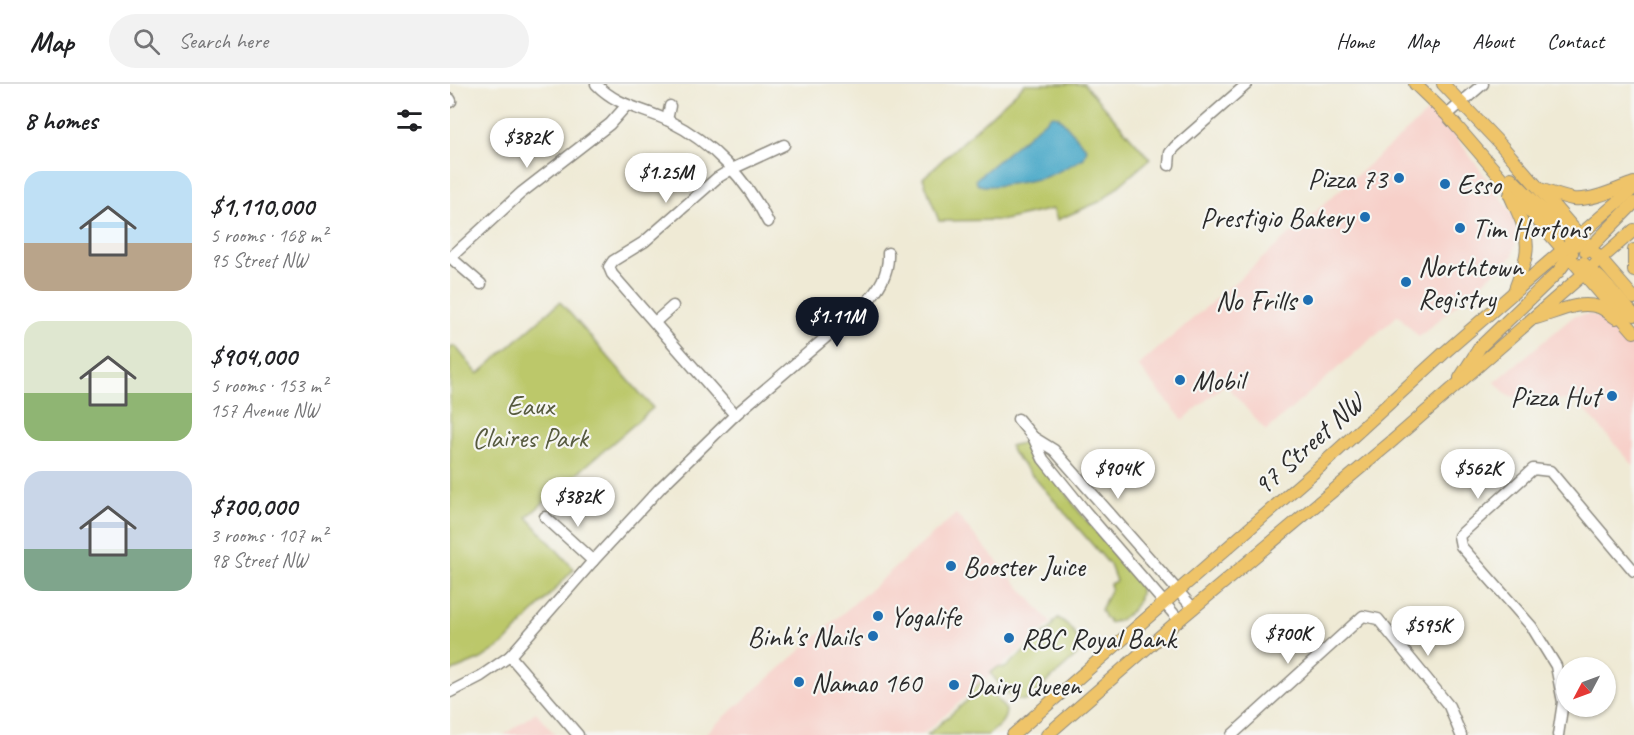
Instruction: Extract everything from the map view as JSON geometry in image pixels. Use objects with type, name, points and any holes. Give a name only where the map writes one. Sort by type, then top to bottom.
[{"type":"main road","points":[[1415,84],[1447,116],[1504,183],[1578,253]]},
{"type":"main road","points":[[1443,84],[1462,102],[1538,188],[1578,253]]},
{"type":"main road","points":[[1490,165],[1510,178],[1578,253],[1632,324]]},
{"type":"main road","points":[[1504,183],[1527,236],[1526,256],[1514,292]]},
{"type":"main road","points":[[1538,188],[1576,199],[1592,197],[1634,183]]},
{"type":"main road","name":"97 Street NW","points":[[1047,735],[1532,319],[1578,253],[1634,188]]},
{"type":"main road","points":[[1454,386],[1480,347],[1634,203]]},
{"type":"main road","name":"97 Street NW","points":[[1013,735],[1313,473],[1514,292],[1578,253],[1601,259],[1634,230]]},
{"type":"main road","points":[[1634,250],[1634,271]]},
{"type":"main road","points":[[1601,259],[1634,298]]},
{"type":"main road","points":[[1532,319],[1571,306],[1582,306],[1599,307],[1632,324]]},
{"type":"street","points":[[596,84],[613,99],[626,106],[667,120],[685,129],[732,169],[768,222]]},
{"type":"street","points":[[1169,165],[1169,157],[1175,147],[1247,84]]},
{"type":"street","points":[[1447,116],[1483,84]]},
{"type":"street","points":[[481,284],[451,257],[520,193],[610,124],[626,106]]},
{"type":"street","points":[[667,120],[670,106]]},
{"type":"street","points":[[735,415],[612,274],[609,267],[613,261],[644,242],[717,178],[784,145]]},
{"type":"street","points":[[450,692],[481,676],[510,656],[661,487],[735,415],[865,304],[884,279],[888,267],[888,253]]},
{"type":"street","points":[[655,322],[674,306]]},
{"type":"street","points":[[1018,419],[1033,437],[1043,459],[1084,511],[1179,620]]},
{"type":"street","points":[[1033,437],[1054,450],[1193,608]]},
{"type":"street","points":[[1558,735],[1563,702],[1556,666],[1532,627],[1461,546],[1459,536],[1533,469],[1550,471],[1634,571]]},
{"type":"street","points":[[545,516],[593,561]]},
{"type":"street","points":[[1232,735],[1364,616],[1378,619],[1449,706],[1461,735]]},
{"type":"street","points":[[510,656],[578,735]]},
{"type":"shaded area","points":[[1434,107],[1509,209],[1518,231],[1513,256],[1419,337],[1398,315],[1266,431],[1225,384],[1183,420],[1138,366]]},
{"type":"shaded area","points":[[1591,314],[1607,320],[1620,329],[1634,345],[1634,466],[1577,401],[1508,396],[1495,382],[1574,316]]},
{"type":"shaded area","name":"Namao 160","points":[[956,514],[1051,623],[922,735],[704,735]]},
{"type":"shaded area","points":[[536,712],[555,735],[504,735]]},
{"type":"green space","points":[[1025,84],[1084,84],[1150,159],[1101,201],[1057,220],[1053,209],[1004,220],[939,221],[923,178]]},
{"type":"green space","name":"Eaux Claires Park","points":[[560,302],[653,408],[527,517],[574,569],[505,643],[481,659],[450,672],[450,348],[455,346],[478,374]]},
{"type":"green space","points":[[1025,442],[1077,509],[1139,582],[1137,603],[1122,618],[1109,623],[1101,610],[1111,588],[1110,584],[1116,581],[1110,565],[1013,453],[1010,446]]},
{"type":"green space","points":[[1058,618],[1077,638],[1080,646],[1076,656],[1027,700],[1016,699],[1006,692],[990,673],[998,667],[1005,668],[1051,628]]},
{"type":"green space","points":[[982,681],[1006,710],[1004,718],[997,727],[988,735],[927,735],[970,698],[971,691]]},
{"type":"water","points":[[1052,115],[1058,116],[1087,149],[1084,158],[1042,178],[999,186],[977,184],[976,179]]},
{"type":"place","name":"Pizza 73","points":[[1399,178]]},
{"type":"place","name":"Esso","points":[[1445,184]]},
{"type":"place","name":"Prestigio Bakery","points":[[1365,217]]},
{"type":"place","name":"Tim Hortons","points":[[1460,228]]},
{"type":"place","name":"Northtown Registry","points":[[1406,282]]},
{"type":"place","name":"No Frills","points":[[1308,300]]},
{"type":"place","name":"Mobil","points":[[1180,380]]},
{"type":"place","name":"Pizza Hut","points":[[1612,396]]},
{"type":"place","name":"Booster Juice","points":[[951,566]]},
{"type":"place","name":"Yogalife","points":[[878,616]]},
{"type":"place","name":"Binh's Nails","points":[[873,636]]},
{"type":"place","name":"RBC Royal Bank","points":[[1009,638]]},
{"type":"place","name":"Namao 160","points":[[799,682]]},
{"type":"place","name":"Dairy Queen","points":[[954,685]]}]
